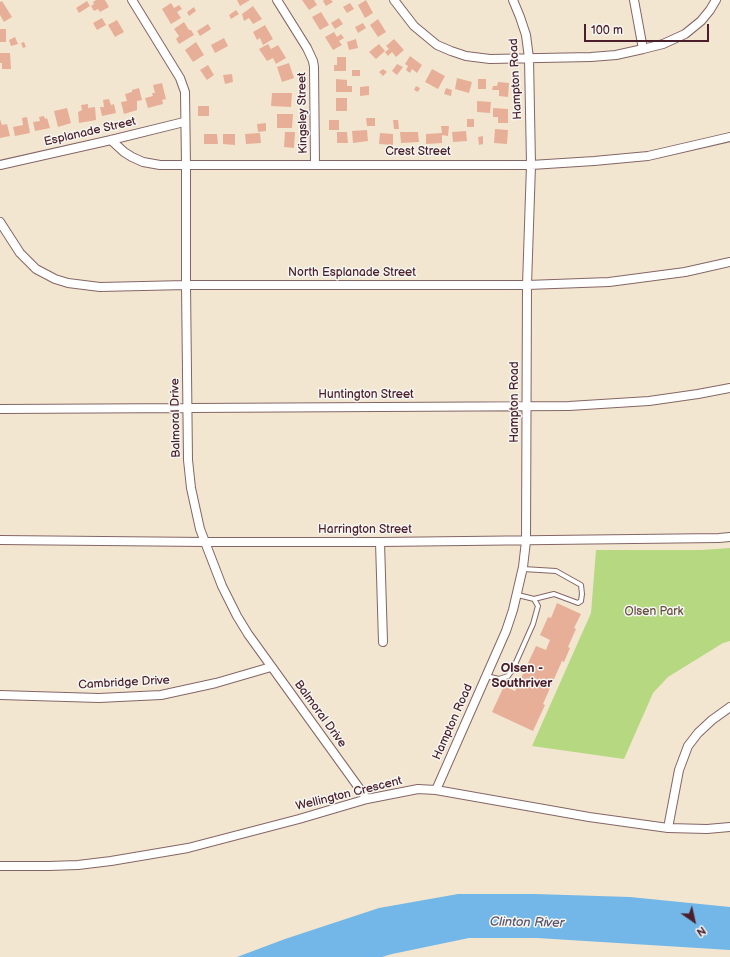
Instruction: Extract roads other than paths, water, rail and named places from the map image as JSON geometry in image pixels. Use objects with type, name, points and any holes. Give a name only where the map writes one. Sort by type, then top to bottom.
[{"type":"street","name":"Balmoral Drive","points":[[132,0],[183,85],[185,92],[184,122],[186,165],[188,460],[191,488],[200,529],[222,586],[237,616],[271,668],[367,799]]},
{"type":"street","name":"Kingsley Street","points":[[277,0],[307,48],[313,61],[315,164]]},
{"type":"street","points":[[394,0],[414,26],[437,45],[466,56],[490,59],[616,55],[663,44],[685,34],[702,21],[716,0]]},
{"type":"street","name":"Hampton Road","points":[[436,790],[506,631],[518,595],[526,541],[528,406],[527,285],[531,165],[529,58],[526,35],[513,0]]},
{"type":"street","points":[[634,0],[643,49]]},
{"type":"street","name":"Esplanade Street","points":[[0,165],[184,122]]},
{"type":"street","name":"Crest Street","points":[[110,140],[124,152],[143,162],[160,165],[531,165],[648,156],[730,137]]},
{"type":"street","name":"North Esplanade Street","points":[[0,222],[12,242],[29,262],[41,272],[55,279],[74,284],[100,287],[186,285],[527,285],[609,282],[685,272],[730,262]]},
{"type":"street","name":"Huntington Street","points":[[0,410],[569,406],[649,400],[698,394],[730,388]]},
{"type":"street","name":"Harrington Street","points":[[0,540],[380,542],[730,537]]},
{"type":"street","points":[[380,542],[383,642]]},
{"type":"street","name":"Cambridge Drive","points":[[0,696],[98,698],[161,694],[216,683],[271,668]]},
{"type":"street","points":[[668,828],[679,770],[688,746],[698,733],[712,720],[730,708]]},
{"type":"street","name":"Wellington Crescent","points":[[0,866],[78,865],[154,855],[196,846],[367,799],[418,789],[436,790],[589,818],[668,828],[708,829],[730,827]]},
{"type":"lane","points":[[518,595],[534,599],[554,594],[578,603],[581,601],[581,585],[556,571],[523,569]]},
{"type":"lane","points":[[486,676],[499,679],[508,676],[513,669],[533,624],[538,606],[534,599]]},
{"type":"water","name":"Clinton River","points":[[458,894],[535,894],[630,897],[730,907],[730,950],[537,938],[469,938],[382,957],[237,957],[285,939],[379,908]]},
{"type":"district","name":"Olsen - Southriver","points":[[522,676]]},
{"type":"park label","name":"Olsen Park","points":[[654,612]]}]
